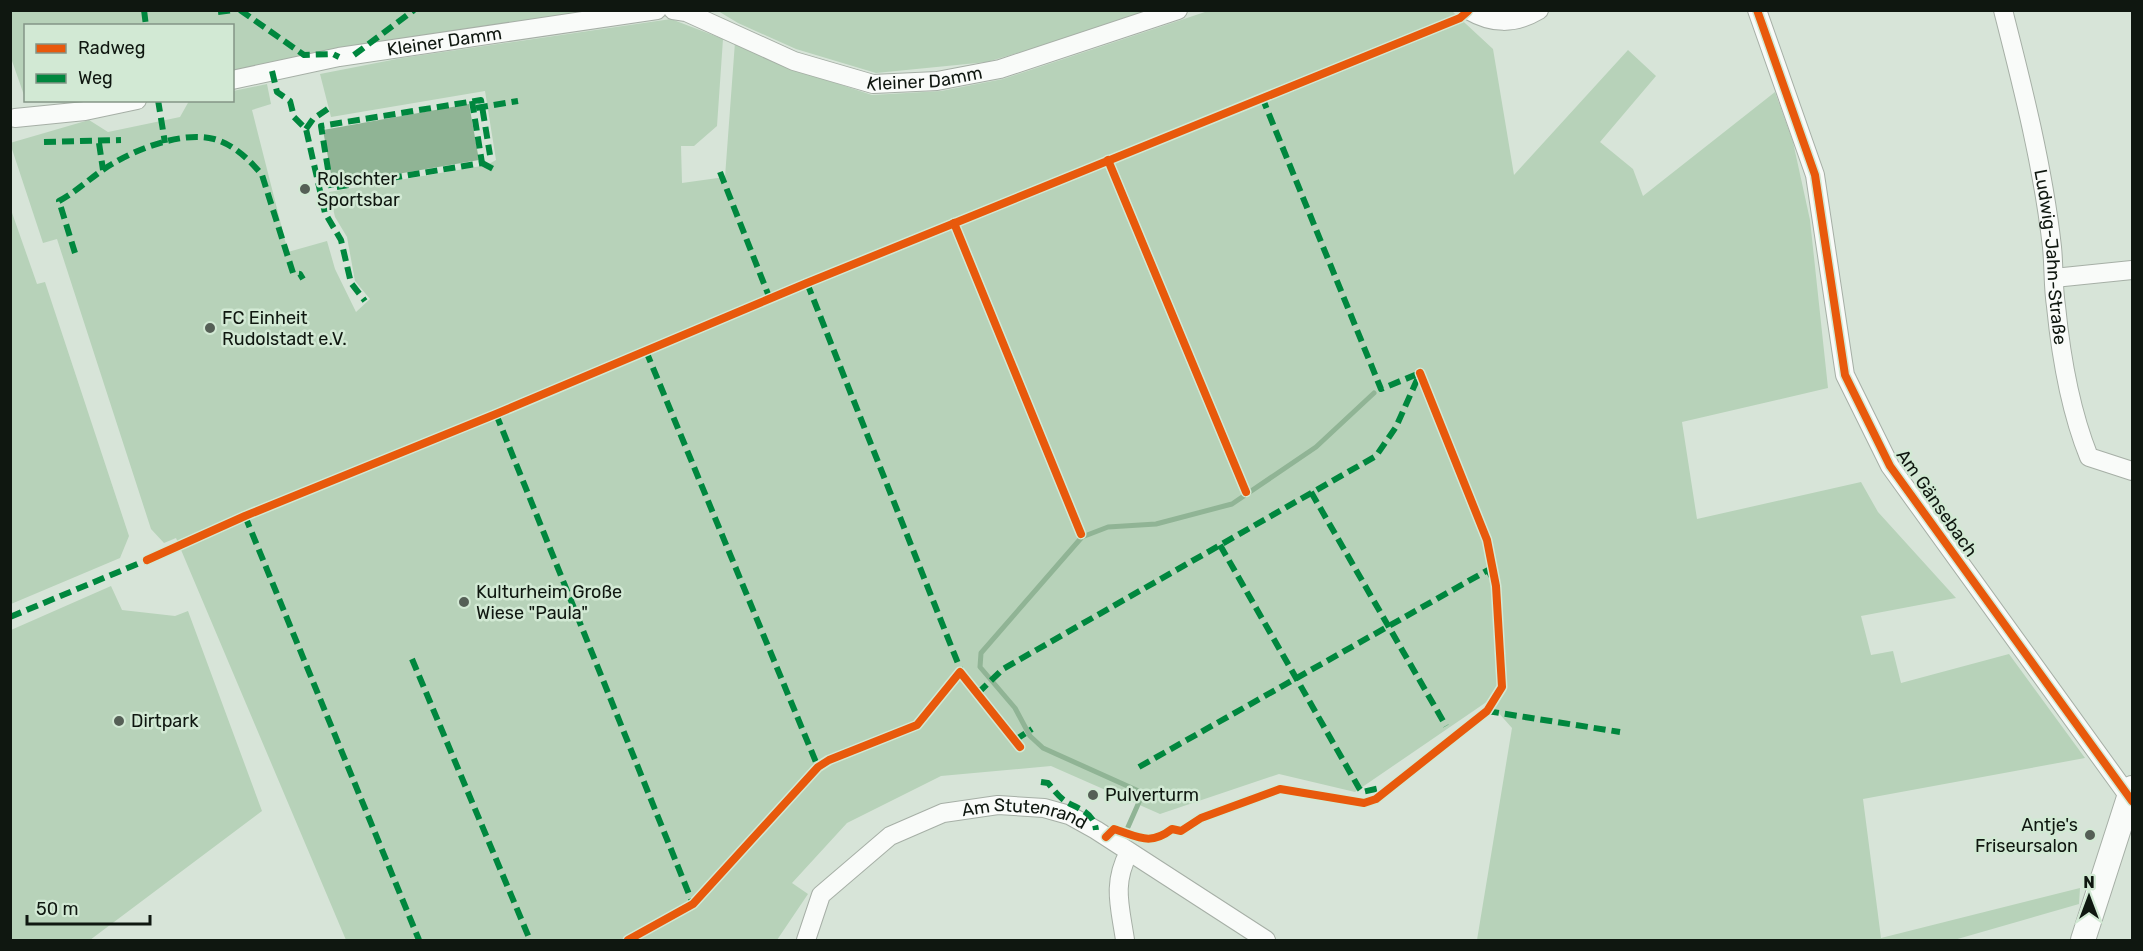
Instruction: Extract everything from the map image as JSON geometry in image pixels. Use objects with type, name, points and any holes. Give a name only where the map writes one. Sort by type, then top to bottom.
[{"type":"street","name":"Kleiner Damm","points":[[234,80],[339,57],[657,10]]},
{"type":"street","name":"Kleiner Damm","points":[[673,10],[686,12],[794,61],[873,84],[938,81],[999,69],[1178,10]]},
{"type":"street","points":[[1468,10],[1485,20],[1507,23],[1539,10]]},
{"type":"street","name":"Am Gänsebach","points":[[1757,10],[1815,175],[1845,375],[1890,466],[2131,795]]},
{"type":"street","name":"Ludwig-Jahn-Straße","points":[[2003,10],[2026,99],[2050,237],[2056,306],[2075,422],[2089,457],[2133,471]]},
{"type":"street","points":[[15,118],[85,111],[128,102]]},
{"type":"street","points":[[2054,278],[2133,270]]},
{"type":"street","points":[[2083,940],[2131,795]]},
{"type":"street","name":"Am Stutenrand","points":[[806,940],[821,895],[890,836],[943,813],[998,805],[1044,808],[1069,815],[1266,940]]},
{"type":"street","points":[[1125,940],[1117,888],[1120,869],[1129,852]]},
{"type":"shaded area","points":[[11,11],[599,11],[234,74],[234,24],[24,24],[24,95],[11,58]]},
{"type":"shaded area","points":[[718,11],[1160,11],[987,62],[876,73],[796,49],[738,23]]},
{"type":"shaded area","points":[[1208,11],[1452,11],[1493,49],[1514,175],[1628,50],[1656,76],[1600,142],[1633,169],[1643,196],[1775,92],[1793,142],[1810,220],[1828,388],[1682,422],[1697,519],[1861,482],[1878,512],[1956,598],[1861,616],[1871,655],[1893,651],[1901,683],[2009,654],[2085,758],[1863,799],[1881,938],[2080,888],[2079,904],[1954,940],[1477,940],[1512,728],[1488,701],[1355,792],[1279,774],[1160,814],[1051,766],[941,776],[847,823],[792,883],[808,894],[777,940],[346,940],[176,538],[164,543],[151,529],[57,239],[43,243],[10,143],[89,120],[108,132],[180,117],[188,102],[234,102],[234,91],[267,84],[271,104],[252,110],[288,252],[327,241],[335,269],[356,312],[370,299],[355,281],[347,237],[335,217],[329,192],[487,165],[496,160],[485,91],[331,117],[320,74],[402,58],[671,19],[723,39],[717,126],[694,146],[681,146],[682,183],[725,177],[735,42],[790,68],[872,95],[941,91],[1003,79]]},
{"type":"shaded area","points":[[469,104],[479,160],[333,185],[323,130]]},
{"type":"shaded area","points":[[10,207],[37,284],[45,282],[129,536],[120,558],[11,604]]},
{"type":"shaded area","name":"Dirtpark","points":[[111,586],[122,610],[175,616],[188,611],[262,811],[90,940],[11,940],[11,630]]},
{"type":"waterway","points":[[1128,827],[1143,793],[1043,748],[1030,736],[1015,708],[980,667],[981,653],[1082,537],[1108,527],[1156,524],[1232,504],[1316,447],[1374,393]]},
{"type":"marked path","points":[[144,10],[146,24]]},
{"type":"marked path","points":[[218,12],[234,10]]},
{"type":"marked path","points":[[240,10],[304,55],[333,54],[339,57]]},
{"type":"marked path","points":[[354,55],[414,10]]},
{"type":"marked path","points":[[272,71],[277,92],[290,101],[294,117],[306,129],[325,213],[341,240],[351,283],[365,301]]},
{"type":"marked path","points":[[1262,97],[1381,389],[1420,373]]},
{"type":"marked path","points":[[472,101],[482,163],[331,188],[321,126],[481,100],[490,155]]},
{"type":"marked path","points":[[476,108],[518,101]]},
{"type":"marked path","points":[[158,102],[165,143]]},
{"type":"marked path","points":[[306,129],[313,119],[329,108]]},
{"type":"marked path","points":[[75,253],[59,201],[105,168],[135,152],[175,139],[202,137],[221,141],[234,149],[247,158],[262,175],[293,273],[300,274],[303,279]]},
{"type":"marked path","points":[[44,142],[121,140]]},
{"type":"marked path","points":[[99,143],[103,170]]},
{"type":"marked path","points":[[482,163],[495,170]]},
{"type":"marked path","points":[[720,172],[770,299]]},
{"type":"marked path","points":[[807,283],[963,676]]},
{"type":"marked path","points":[[646,351],[818,767]]},
{"type":"marked path","points":[[978,693],[1003,669],[1376,456],[1396,427],[1420,373]]},
{"type":"marked path","points":[[496,414],[693,904]]},
{"type":"marked path","points":[[1311,492],[1446,726]]},
{"type":"marked path","points":[[245,516],[419,940]]},
{"type":"marked path","points":[[1220,545],[1359,788],[1362,792],[1380,788],[1384,792]]},
{"type":"marked path","points":[[10,617],[147,560]]},
{"type":"marked path","points":[[1139,767],[1488,570],[1493,579]]},
{"type":"marked path","points":[[412,659],[530,940]]},
{"type":"marked path","points":[[1487,711],[1620,732]]},
{"type":"marked path","points":[[1015,740],[1032,729]]},
{"type":"marked path","points":[[1041,782],[1048,783],[1063,799],[1089,815],[1096,830]]},
{"type":"cycle path","points":[[1757,10],[1815,175],[1845,375],[1890,466],[2132,801]]},
{"type":"cycle path","points":[[147,560],[245,516],[496,414],[807,283],[1460,18],[1468,11]]},
{"type":"cycle path","points":[[1108,160],[1246,492]]},
{"type":"cycle path","points":[[954,223],[1081,534]]},
{"type":"cycle path","points":[[1106,837],[1114,829],[1151,839],[1172,829],[1181,831],[1201,818],[1280,789],[1364,803],[1376,799],[1487,711],[1502,687],[1496,586],[1487,540],[1420,373]]},
{"type":"cycle path","points":[[628,940],[693,904],[818,767],[829,760],[917,725],[960,672],[1020,747]]},
{"type":"place","name":"Rolschter Sportsbar","points":[[305,189]]},
{"type":"place","name":"FC Einheit Rudolstadt e.V.","points":[[210,328]]},
{"type":"place","name":"Kulturheim Große Wiese \"Paula\"","points":[[464,602]]},
{"type":"place","name":"Dirtpark","points":[[119,721]]},
{"type":"place","name":"Pulverturm","points":[[1093,795]]},
{"type":"place","name":"Antje's Friseursalon","points":[[2090,835]]}]
